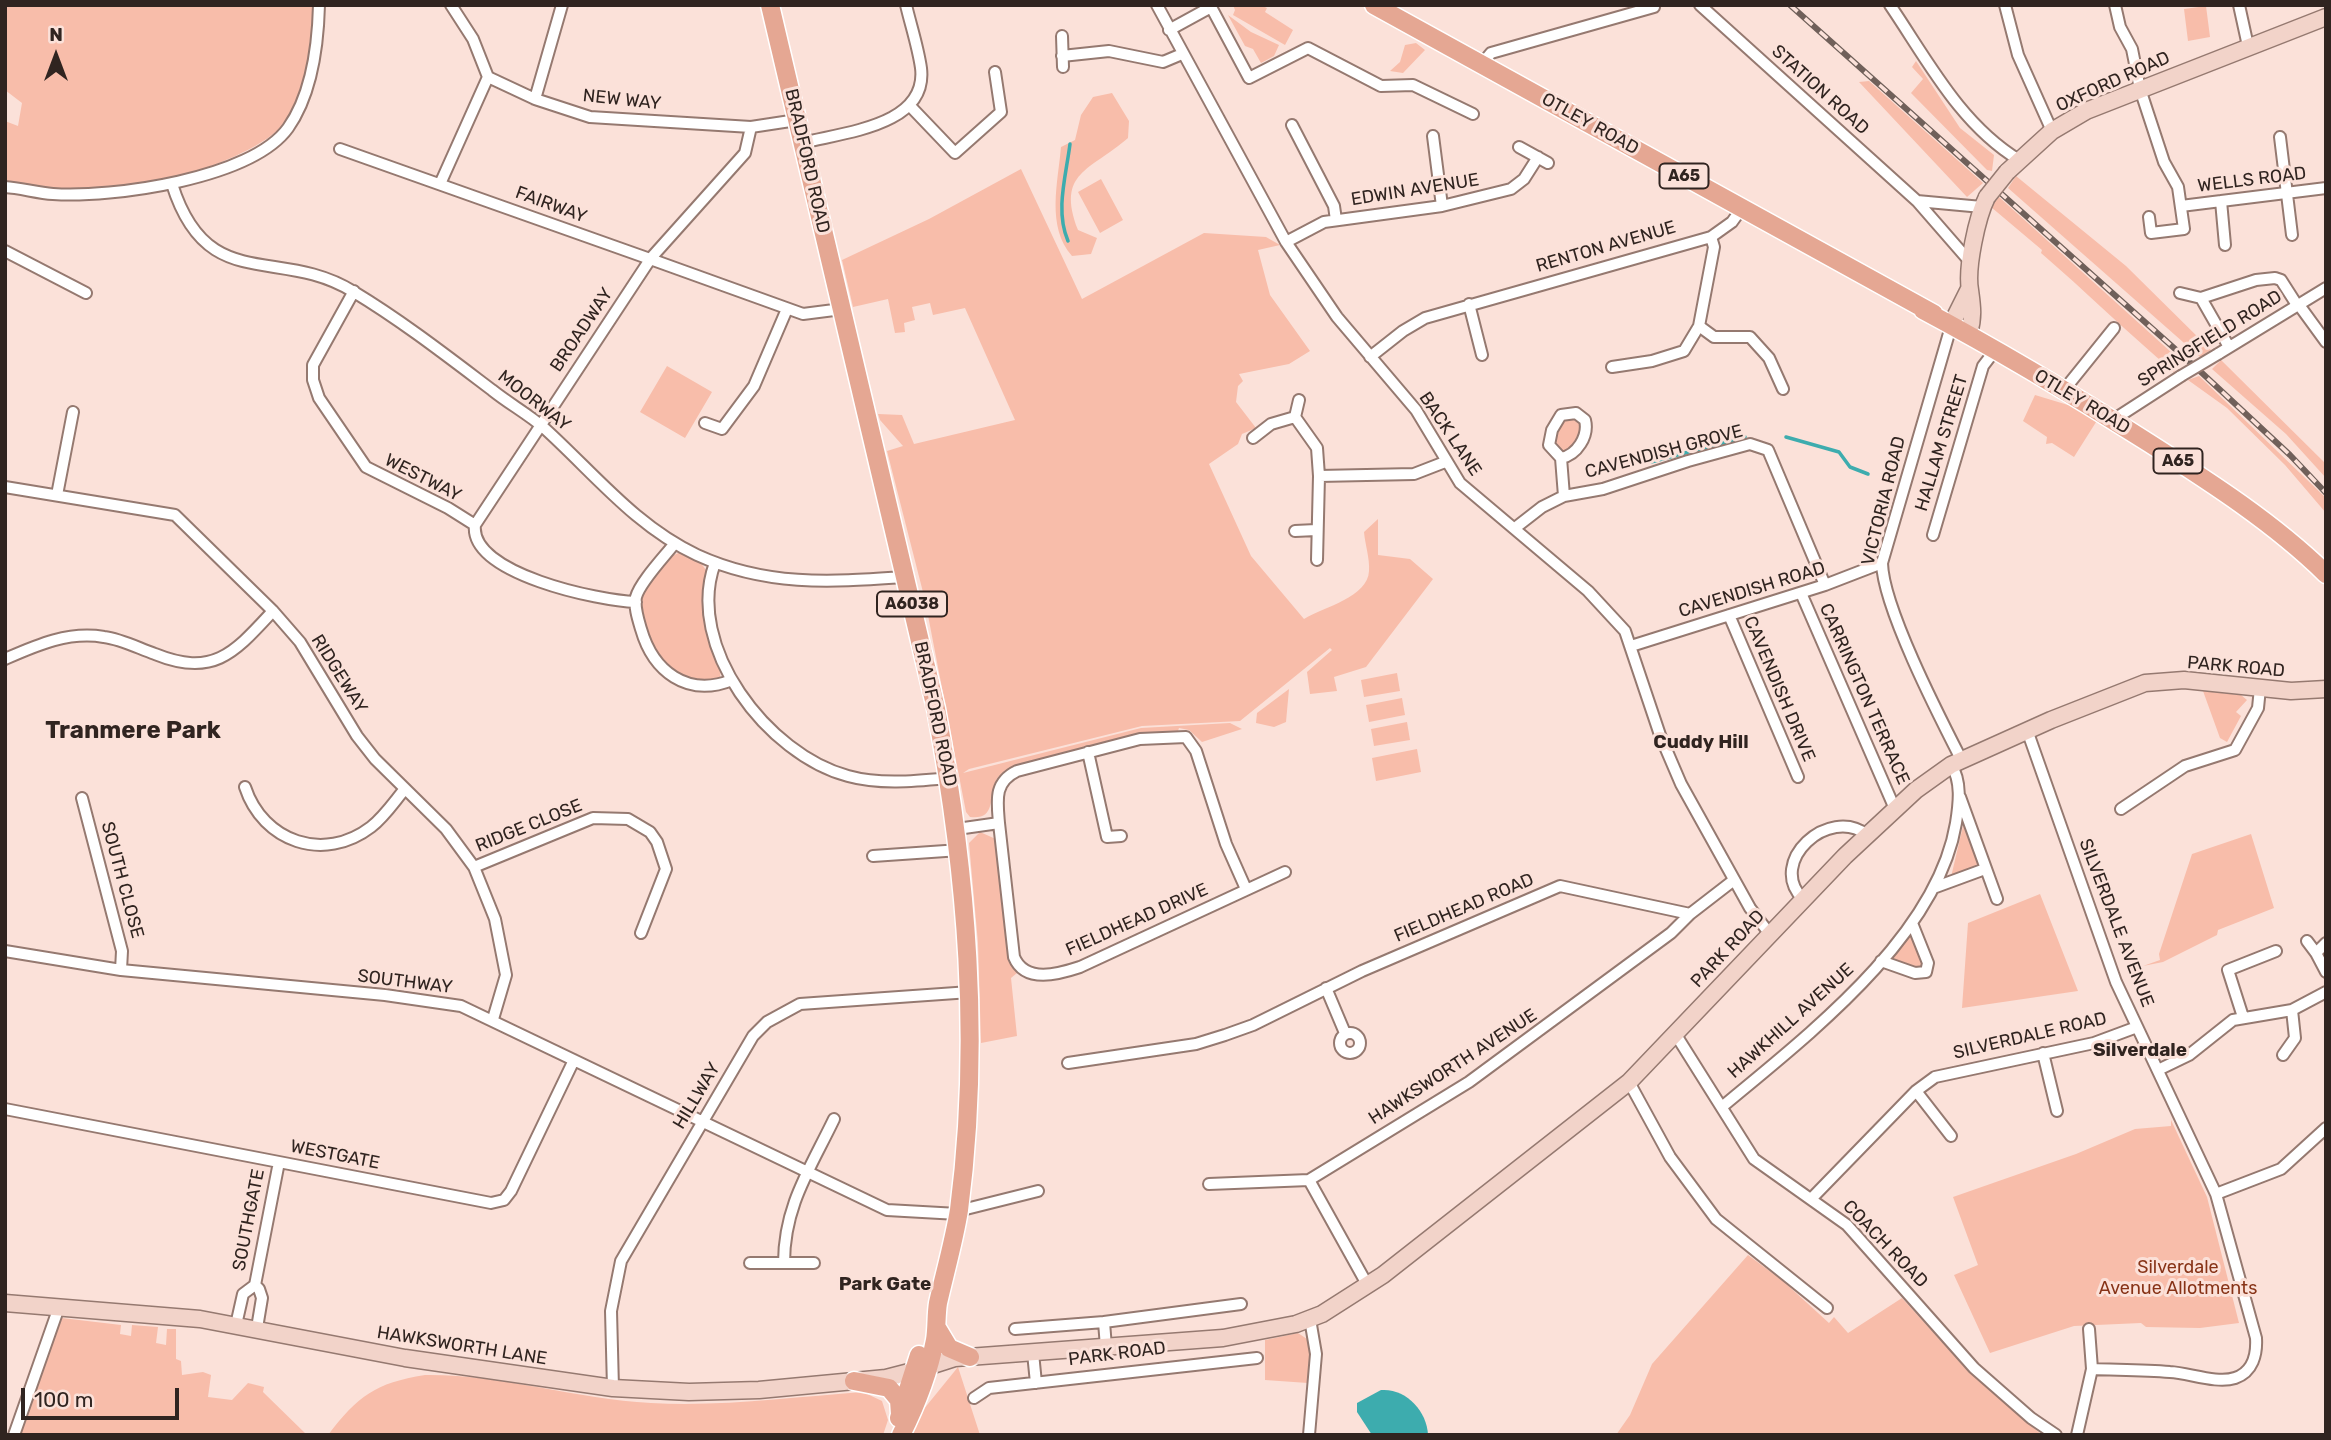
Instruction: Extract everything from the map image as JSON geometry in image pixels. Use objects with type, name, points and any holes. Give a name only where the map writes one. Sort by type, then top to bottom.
[{"type":"main road","name":"BRADFORD ROAD","points":[[770,5],[905,576],[949,778],[960,850],[970,992],[968,1097],[958,1212],[937,1310],[920,1369]]},
{"type":"main road","name":"OTLEY ROAD","points":[[1374,5],[1969,333],[1992,357],[2064,390],[2232,499],[2326,574]]},
{"type":"main road","name":"OXFORD ROAD","points":[[1952,323],[1969,289],[1984,202],[2007,172],[2052,131],[2086,111],[2326,17]]},
{"type":"main road","name":"OXFORD ROAD","points":[[1969,289],[1973,300],[1969,333]]},
{"type":"main road","name":"PARK ROAD","points":[[920,1369],[948,1358],[1200,1340],[1250,1334],[1310,1319],[1368,1286],[1629,1082],[1769,933],[1867,835],[1895,809],[1956,762],[2027,730],[2145,683],[2184,680],[2260,688],[2324,688]]},
{"type":"main road","name":"HAWKSWORTH LANE","points":[[5,1303],[236,1325],[405,1357],[614,1388],[689,1392],[854,1381],[920,1369]]},
{"type":"main road","name":"BRADFORD ROAD","points":[[920,1369],[937,1328],[937,1310]]},
{"type":"main road","points":[[937,1328],[949,1348],[970,1357]]},
{"type":"main road","name":"A6038","points":[[899,1435],[900,1414],[920,1369]]},
{"type":"main road","name":"A6038","points":[[899,1435],[920,1393],[920,1369]]},
{"type":"main road","points":[[854,1381],[889,1388],[899,1400],[900,1414]]},
{"type":"street","points":[[5,187],[75,194],[172,184],[258,153],[288,128],[310,76],[318,36],[319,5]]},
{"type":"street","points":[[440,184],[488,77],[473,39],[451,5]]},
{"type":"street","points":[[535,99],[562,5]]},
{"type":"street","points":[[802,143],[897,117],[911,107],[920,90],[921,69],[906,5]]},
{"type":"street","name":"BACK LANE","points":[[1157,5],[1286,242],[1317,291],[1416,410],[1436,440],[1445,462],[1469,493],[1514,528],[1609,611],[1631,646],[1660,735],[1681,784],[1734,880],[1760,924],[1769,933]]},
{"type":"street","name":"STATION ROAD","points":[[1700,5],[1917,201],[1972,264]]},
{"type":"street","points":[[1890,5],[1957,105],[1979,131],[2019,160]]},
{"type":"street","points":[[2005,5],[2018,55],[2052,131]]},
{"type":"street","name":"WELLS ROAD","points":[[2115,5],[2120,27],[2132,49],[2140,89],[2167,168],[2178,187],[2181,206],[2326,188]]},
{"type":"street","points":[[2239,5],[2248,46]]},
{"type":"street","points":[[1169,30],[1210,6],[1249,78],[1308,48],[1381,86],[1413,85],[1473,114]]},
{"type":"street","points":[[1481,65],[1491,52],[1654,7]]},
{"type":"street","points":[[1062,36],[1063,61],[1109,51],[1163,62],[1182,54]]},
{"type":"street","points":[[911,107],[955,153],[984,130],[1001,112],[995,72]]},
{"type":"street","name":"NEW WAY","points":[[488,77],[535,99],[590,117],[751,127],[797,120]]},
{"type":"street","points":[[1292,125],[1334,206],[1336,220]]},
{"type":"street","name":"BROADWAY","points":[[475,525],[652,259],[746,153],[751,127]]},
{"type":"street","points":[[1433,136],[1442,206]]},
{"type":"street","points":[[2280,137],[2292,235]]},
{"type":"street","name":"EDWIN AVENUE","points":[[1286,242],[1317,224],[1442,206],[1511,189],[1543,160],[1519,147]]},
{"type":"street","name":"FAIRWAY","points":[[340,149],[787,309],[803,314],[842,309]]},
{"type":"street","name":"MOORWAY","points":[[172,184],[180,209],[192,231],[209,246],[249,264],[322,276],[354,292],[427,340],[540,424],[614,496],[675,544],[715,563],[801,582],[905,576]]},
{"type":"street","points":[[1917,201],[1984,202]]},
{"type":"street","points":[[2221,201],[2225,245]]},
{"type":"street","points":[[2150,217],[2151,233],[2184,229],[2181,206]]},
{"type":"street","name":"RENTON AVENUE","points":[[1370,357],[1412,325],[1469,304],[1711,237],[1732,222],[1742,208]]},
{"type":"street","points":[[1612,367],[1684,351],[1699,326],[1714,247],[1711,237]]},
{"type":"street","points":[[5,251],[86,293]]},
{"type":"street","points":[[2180,293],[2200,298],[2256,280],[2281,280],[2326,342]]},
{"type":"street","name":"SPRINGFIELD ROAD","points":[[2113,420],[2326,288]]},
{"type":"street","name":"WESTWAY","points":[[354,292],[313,365],[313,380],[319,398],[366,467],[448,508],[475,525],[480,545],[507,567],[556,587],[636,602]]},
{"type":"street","points":[[2200,298],[2229,347]]},
{"type":"street","points":[[1469,304],[1482,355]]},
{"type":"street","points":[[705,423],[722,429],[754,386],[787,309]]},
{"type":"street","name":"VICTORIA ROAD","points":[[1952,323],[1882,563],[1883,577],[1892,607],[1956,762]]},
{"type":"street","points":[[1699,326],[1714,337],[1750,337],[1769,358],[1783,389]]},
{"type":"street","points":[[2064,390],[2114,328]]},
{"type":"street","name":"HALLAM STREET","points":[[1970,431],[1992,357]]},
{"type":"street","name":"HALLAM STREET","points":[[1933,535],[1983,366],[1992,357]]},
{"type":"street","points":[[1295,417],[1300,400]]},
{"type":"street","points":[[57,495],[73,412]]},
{"type":"street","points":[[1253,438],[1271,424],[1295,417]]},
{"type":"street","points":[[1295,417],[1317,448],[1320,523],[1316,530],[1317,561]]},
{"type":"street","name":"CAVENDISH GROVE","points":[[1514,528],[1542,507],[1564,496],[1603,489],[1750,444],[1768,450],[1825,585]]},
{"type":"street","points":[[1561,458],[1564,496]]},
{"type":"street","points":[[1319,476],[1414,474],[1445,462]]},
{"type":"street","name":"RIDGEWAY","points":[[5,487],[175,515],[273,611],[313,661],[357,736],[404,790],[446,829],[474,867],[495,919],[506,975],[493,1019]]},
{"type":"street","points":[[1295,531],[1316,530]]},
{"type":"street","points":[[675,544],[641,588],[636,602],[643,638],[663,671],[695,684],[718,684],[732,680]]},
{"type":"street","points":[[715,563],[708,582],[708,604],[716,643],[732,680],[770,729],[804,757],[829,769],[873,780],[949,778]]},
{"type":"street","name":"CAVENDISH ROAD","points":[[1631,646],[1801,593],[1882,563]]},
{"type":"street","name":"CARRINGTON TERRACE","points":[[1801,593],[1895,809]]},
{"type":"street","points":[[5,659],[43,642],[84,635],[119,640],[177,663],[210,663],[240,646],[273,611]]},
{"type":"street","name":"CAVENDISH DRIVE","points":[[1729,615],[1756,685],[1798,778]]},
{"type":"street","points":[[2120,809],[2185,766],[2235,750],[2258,708],[2260,688]]},
{"type":"street","name":"SILVERDALE AVENUE","points":[[2027,730],[2111,970],[2216,1194],[2254,1326],[2257,1348],[2251,1366],[2240,1376],[2226,1380],[2171,1372],[2092,1369]]},
{"type":"street","name":"FIELDHEAD DRIVE","points":[[1247,889],[1226,844],[1196,751],[1186,737],[1140,739],[1088,752],[1006,776],[999,786],[999,823],[1014,957],[1020,967],[1032,974],[1061,973],[1080,967],[1285,872]]},
{"type":"street","points":[[1088,752],[1107,837],[1121,836]]},
{"type":"street","name":"HAWKHILL AVENUE","points":[[1723,1106],[1788,1052],[1881,961],[1912,923],[1936,887],[1951,848],[1958,791],[1956,762]]},
{"type":"street","points":[[245,787],[260,819],[272,829],[304,845],[321,846],[339,843],[372,826],[404,790]]},
{"type":"street","name":"HAWKHILL AVENUE","points":[[1958,791],[1997,899]]},
{"type":"street","name":"SOUTH CLOSE","points":[[82,799],[122,951],[121,970]]},
{"type":"street","name":"RIDGE CLOSE","points":[[474,867],[593,818],[628,819],[650,832],[661,849],[666,869],[641,933]]},
{"type":"street","points":[[957,828],[999,823]]},
{"type":"street","points":[[1803,899],[1797,892],[1793,873],[1795,855],[1805,841],[1833,827],[1852,828],[1867,835]]},
{"type":"street","points":[[873,856],[960,850]]},
{"type":"street","points":[[1936,887],[1985,869]]},
{"type":"street","points":[[1690,914],[1734,880]]},
{"type":"street","name":"FIELDHEAD ROAD","points":[[1068,1063],[1196,1044],[1253,1025],[1326,988],[1560,886],[1690,914]]},
{"type":"street","name":"HAWKSWORTH AVENUE","points":[[1209,1184],[1309,1180],[1512,1052],[1627,968],[1690,914]]},
{"type":"street","points":[[1881,961],[1915,973],[1926,972],[1928,963],[1912,923]]},
{"type":"street","points":[[2307,942],[2326,972]]},
{"type":"street","points":[[2316,953],[2326,943]]},
{"type":"street","name":"SOUTHWAY","points":[[5,951],[121,970],[461,1006],[703,1119],[887,1210],[958,1212],[1038,1191]]},
{"type":"street","points":[[2243,1017],[2228,970],[2276,951]]},
{"type":"street","points":[[1326,988],[1345,1033]]},
{"type":"street","name":"HILLWAY","points":[[614,1388],[611,1311],[621,1261],[753,1037],[785,1009],[818,1001],[970,992]]},
{"type":"street","points":[[2158,1070],[2189,1055],[2225,1024],[2243,1017],[2292,1010],[2326,992]]},
{"type":"street","points":[[2283,1055],[2295,1038],[2292,1010]]},
{"type":"street","name":"SILVERDALE ROAD","points":[[1812,1198],[1916,1091],[1935,1077],[1953,1071],[2094,1043],[2137,1027]]},
{"type":"street","name":"COACH ROAD","points":[[1676,1035],[1754,1159],[1847,1225],[1974,1368],[2031,1418],[2056,1435]]},
{"type":"street","points":[[2043,1053],[2057,1111]]},
{"type":"street","name":"WESTGATE","points":[[5,1109],[498,1203],[511,1191],[574,1060]]},
{"type":"street","points":[[1629,1082],[1670,1157],[1716,1219],[1827,1308]]},
{"type":"street","points":[[1916,1091],[1951,1136]]},
{"type":"street","points":[[784,1263],[786,1224],[834,1119]]},
{"type":"street","points":[[2216,1194],[2281,1169],[2326,1128]]},
{"type":"street","name":"SOUTHGATE","points":[[236,1325],[243,1294],[255,1285],[279,1162]]},
{"type":"street","points":[[1309,1180],[1368,1286]]},
{"type":"street","points":[[750,1263],[814,1263]]},
{"type":"street","name":"SOUTHGATE","points":[[255,1285],[262,1298],[257,1328]]},
{"type":"street","name":"PARK ROAD","points":[[1015,1329],[1104,1322],[1241,1304]]},
{"type":"street","points":[[13,1435],[59,1307]]},
{"type":"street","points":[[1309,1435],[1316,1354],[1310,1319]]},
{"type":"street","name":"PARK ROAD","points":[[1104,1322],[1107,1347]]},
{"type":"street","points":[[2077,1435],[2092,1369],[2089,1329]]},
{"type":"street","points":[[1200,1340],[1203,1364]]},
{"type":"street","points":[[1033,1353],[1036,1383]]},
{"type":"street","name":"PARK ROAD","points":[[974,1398],[989,1388],[1257,1358]]},
{"type":"green space","points":[[5,5],[315,5],[313,47],[307,76],[291,115],[277,131],[255,146],[197,171],[134,188],[85,194],[55,191],[5,184],[5,121],[18,126],[22,103],[5,90]]},
{"type":"green space","points":[[1233,5],[1260,5],[1267,8],[1265,12],[1293,30],[1285,45],[1233,15]]},
{"type":"green space","points":[[2206,6],[2210,37],[2188,41],[2184,9]]},
{"type":"green space","points":[[1228,15],[1251,32],[1279,45],[1274,56],[1261,63],[1253,49],[1245,46]]},
{"type":"green space","points":[[1416,43],[1425,50],[1403,73],[1390,71],[1400,62],[1405,45]]},
{"type":"green space","points":[[1916,61],[1960,128],[1994,155],[1992,171],[1987,170],[1911,93],[1923,79],[1912,67]]},
{"type":"green space","points":[[1869,81],[1983,183],[1967,197],[1859,82]]},
{"type":"green space","points":[[1112,93],[1129,121],[1128,138],[1090,166],[1074,184],[1071,196],[1072,211],[1078,230],[1097,238],[1091,254],[1072,256],[1064,244],[1056,218],[1061,147],[1075,140],[1081,115],[1093,97]]},
{"type":"green space","points":[[1021,169],[1082,299],[1204,233],[1266,237],[1280,245],[1258,250],[1270,295],[1310,351],[1289,364],[1239,374],[1243,381],[1238,386],[1236,402],[1256,428],[1242,434],[1238,444],[1209,464],[1251,556],[1304,619],[1344,600],[1367,580],[1369,562],[1364,532],[1378,519],[1378,555],[1410,559],[1433,579],[1366,667],[1334,677],[1337,691],[1310,694],[1307,672],[1332,650],[1330,648],[1240,721],[1142,726],[969,769],[963,773],[1141,728],[1230,723],[1242,729],[1202,742],[1189,730],[1179,728],[1178,731],[1141,735],[1016,765],[1003,772],[996,780],[987,812],[978,817],[970,817],[966,812],[925,600],[887,451],[903,446],[880,420],[878,414],[902,415],[914,444],[1015,420],[965,308],[933,315],[930,303],[912,307],[915,320],[904,323],[905,332],[895,333],[888,299],[853,307],[842,260],[929,219]]},
{"type":"green space","points":[[2016,176],[2126,266],[2211,350],[2200,357],[2008,188]]},
{"type":"green space","points":[[1101,179],[1123,220],[1100,233],[1078,192]]},
{"type":"green space","points":[[1999,197],[2182,362],[2174,372],[2041,253],[2042,250],[1991,207]]},
{"type":"green space","points":[[2221,360],[2326,464],[2326,478],[2286,434],[2212,369]]},
{"type":"green space","points":[[667,366],[712,392],[685,438],[640,412]]},
{"type":"green space","points":[[2199,376],[2326,498],[2326,513],[2285,465],[2227,408],[2188,380]]},
{"type":"green space","points":[[2035,395],[2068,405],[2070,403],[2098,419],[2074,457],[2052,443],[2046,444],[2047,437],[2023,421]]},
{"type":"green space","points":[[1572,417],[1581,425],[1579,435],[1573,445],[1561,453],[1555,446],[1556,432],[1560,424]]},
{"type":"green space","points":[[681,552],[698,559],[706,570],[703,607],[721,668],[720,677],[704,682],[689,681],[675,673],[663,661],[653,647],[641,615],[640,600],[645,590],[668,560]]},
{"type":"green space","points":[[1397,673],[1400,691],[1364,697],[1361,680]]},
{"type":"green space","points":[[1289,689],[1286,722],[1274,727],[1256,723],[1257,713]]},
{"type":"green space","points":[[2203,691],[2241,695],[2247,700],[2236,712],[2241,716],[2227,742],[2220,738]]},
{"type":"green space","points":[[1402,698],[1405,715],[1369,722],[1366,705]]},
{"type":"green space","points":[[1407,722],[1410,740],[1374,746],[1371,729]]},
{"type":"green space","points":[[1417,749],[1421,772],[1376,781],[1372,758]]},
{"type":"green space","points":[[1964,822],[1978,863],[1974,868],[1951,877]]},
{"type":"green space","points":[[980,832],[998,840],[1011,958],[1008,959],[1017,973],[1011,978],[1017,1036],[981,1043],[978,943],[969,843]]},
{"type":"green space","points":[[2251,834],[2274,908],[2218,930],[2217,935],[2163,962],[2143,966],[2160,960],[2159,954],[2192,854]]},
{"type":"green space","points":[[2040,894],[2078,991],[1962,1008],[1968,923]]},
{"type":"green space","points":[[1909,936],[1912,936],[1923,964],[1920,969],[1892,960]]},
{"type":"green space","name":"Silverdale Avenue Allotments","points":[[2171,1120],[2207,1197],[2239,1323],[2200,1328],[2146,1327],[2141,1323],[2074,1326],[1990,1353],[1954,1275],[1978,1265],[1953,1197],[2076,1154],[2135,1129],[2171,1126]]},
{"type":"green space","points":[[1748,1255],[1783,1281],[1829,1323],[1834,1317],[1848,1333],[1902,1298],[1967,1370],[2042,1435],[1616,1435],[1630,1415],[1652,1364]]},
{"type":"green space","points":[[62,1318],[121,1325],[120,1334],[131,1336],[132,1325],[158,1327],[156,1343],[166,1345],[167,1329],[176,1329],[176,1359],[181,1361],[182,1375],[203,1372],[211,1375],[208,1397],[232,1400],[248,1383],[264,1387],[263,1392],[307,1435],[17,1435]]},
{"type":"green space","points":[[1298,1333],[1310,1341],[1308,1383],[1265,1380],[1265,1340]]},
{"type":"green space","points":[[958,1367],[980,1435],[911,1435],[919,1415]]},
{"type":"green space","points":[[425,1375],[482,1378],[594,1397],[651,1403],[730,1403],[863,1392],[882,1401],[888,1420],[883,1435],[328,1435],[349,1410],[369,1393],[393,1382]]},
{"type":"water","points":[[1381,1390],[1399,1393],[1414,1403],[1424,1418],[1428,1435],[1372,1435],[1357,1412],[1357,1403]]},
{"type":"waterway","points":[[1068,241],[1062,206],[1070,144]]},
{"type":"waterway","points":[[1651,462],[1745,437]]},
{"type":"waterway","points":[[1786,437],[1839,452],[1850,467],[1868,474]]},
{"type":"railway","points":[[1790,5],[2202,373],[2290,455],[2326,493]]},
{"type":"district","name":"Tranmere Park","points":[[133,731]]},
{"type":"district","name":"Cuddy Hill","points":[[1701,743]]},
{"type":"district","name":"Silverdale","points":[[2140,1051]]},
{"type":"district","name":"Park Gate","points":[[885,1285]]}]
